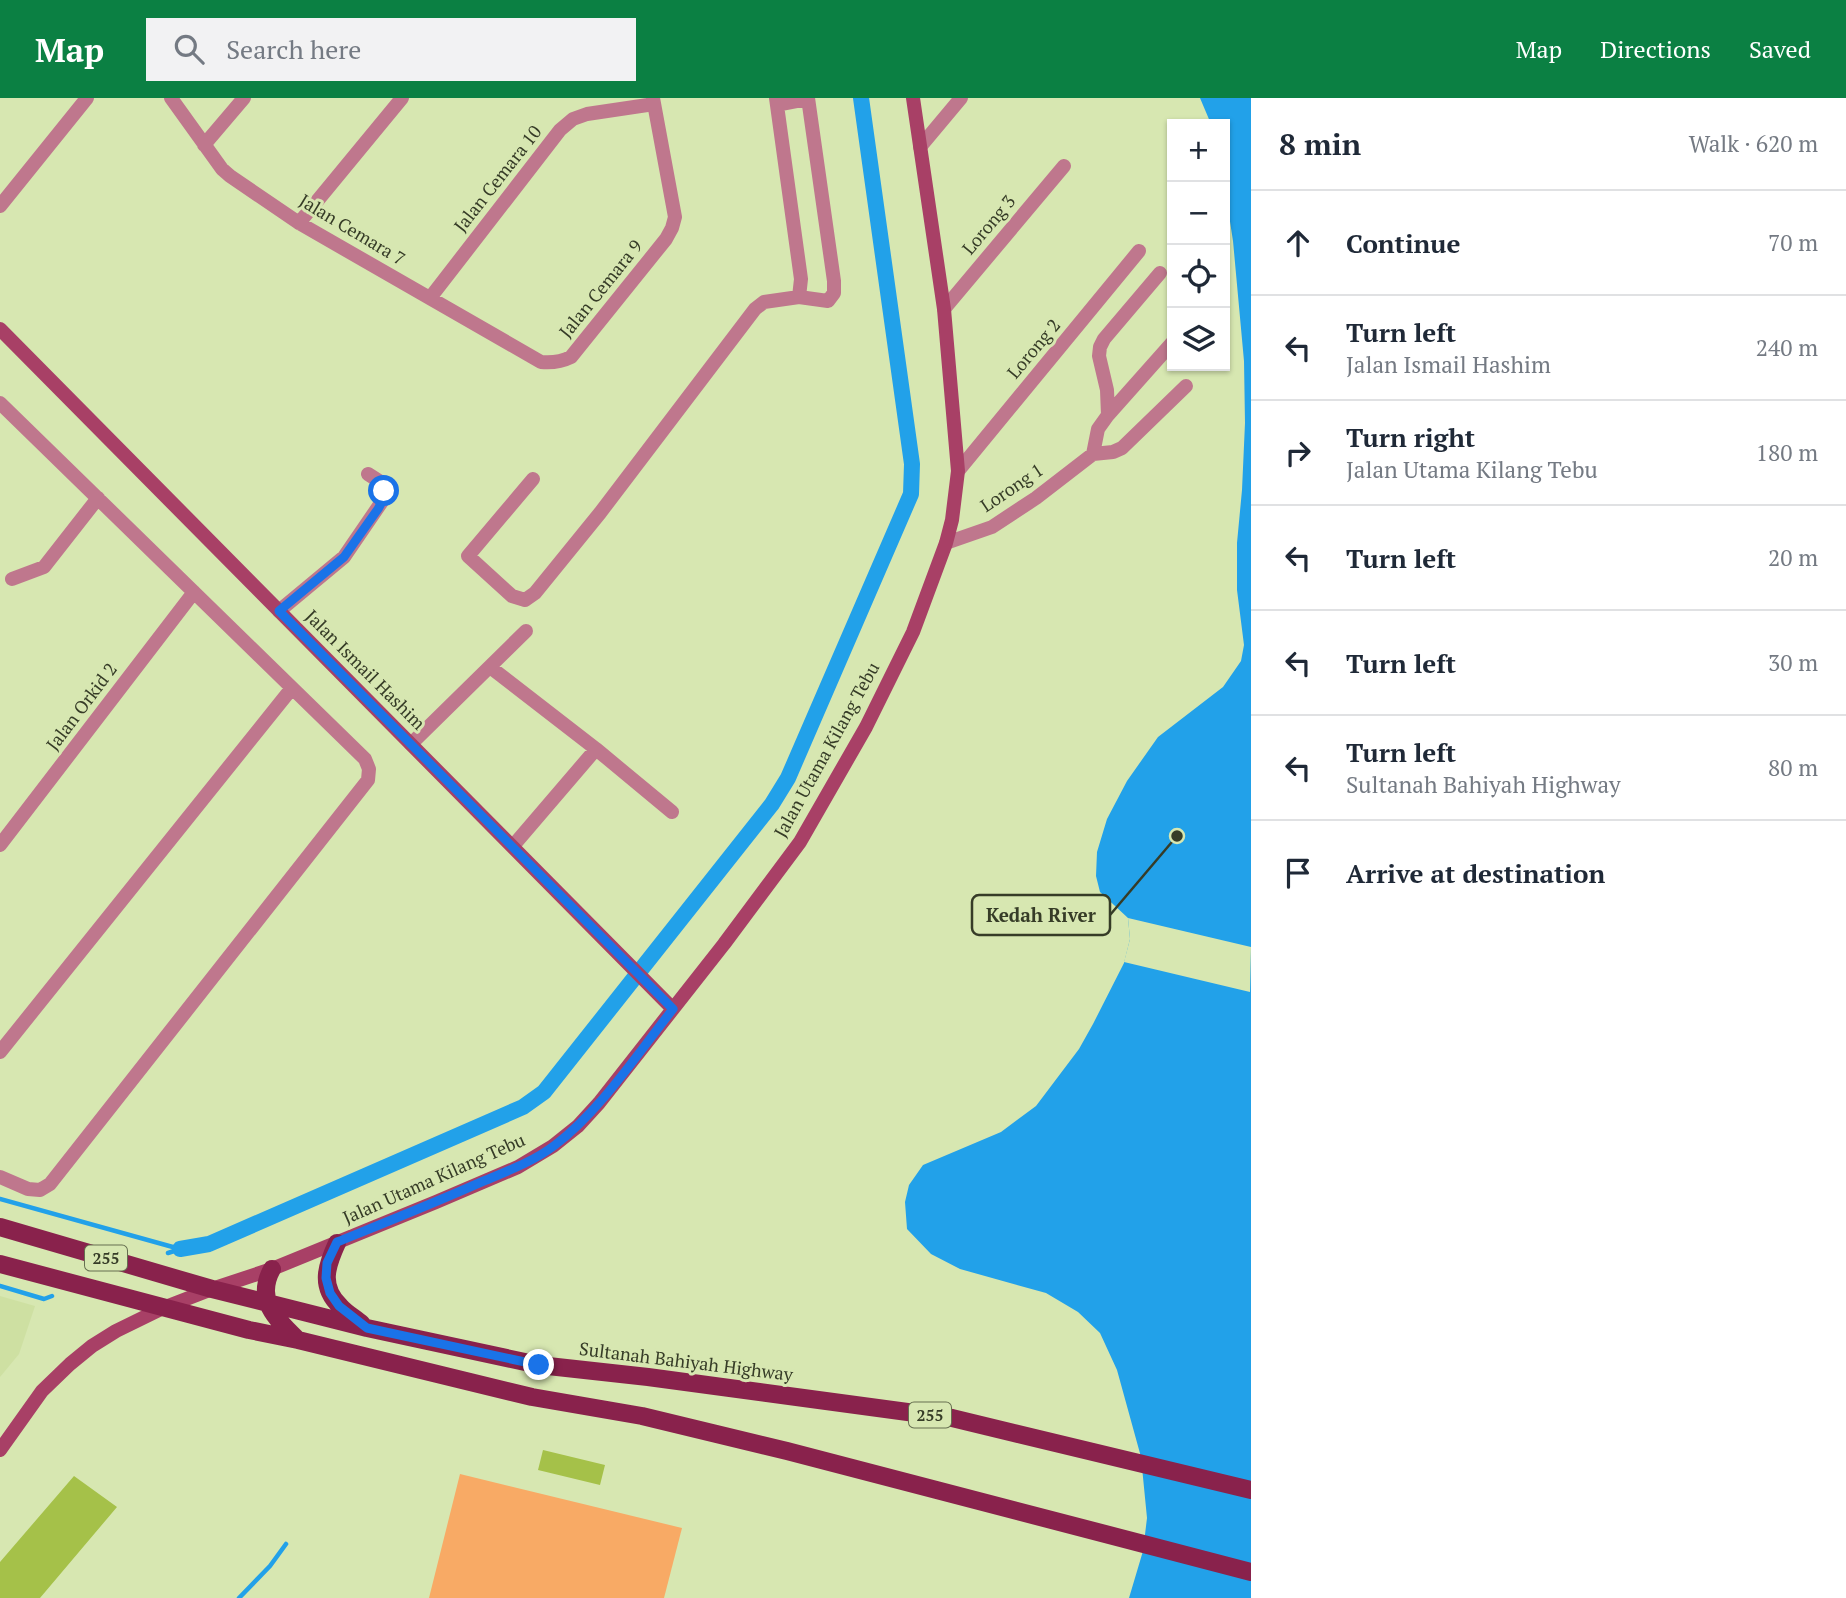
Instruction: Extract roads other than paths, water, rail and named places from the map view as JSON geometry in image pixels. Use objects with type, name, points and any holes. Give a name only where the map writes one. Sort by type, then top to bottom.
[{"type":"main road","name":"Sultanah Bahiyah Highway","points":[[0,1227],[212,1289],[367,1328],[539,1365],[953,1418],[1251,1490]]},
{"type":"main road","points":[[337,1242],[327,1263],[326,1278],[330,1293],[339,1306],[367,1328]]},
{"type":"main road","name":"255","points":[[0,1264],[249,1330],[532,1397],[642,1416],[1251,1572]]},
{"type":"main road","points":[[272,1269],[266,1283],[267,1302],[277,1318],[298,1340]]},
{"type":"street","points":[[0,206],[87,98]]},
{"type":"street","name":"Jalan Cemara 7","points":[[172,98],[222,169],[230,176],[299,223],[541,362]]},
{"type":"street","points":[[205,145],[244,98]]},
{"type":"street","points":[[299,223],[402,98]]},
{"type":"street","name":"Jalan Utama Kilang Tebu","points":[[0,1450],[42,1391],[69,1364],[116,1331],[163,1308],[272,1269],[436,1202],[517,1167],[553,1146],[578,1126],[599,1102],[800,842],[866,727],[913,632],[952,520],[958,471],[944,309],[913,98]]},
{"type":"street","points":[[920,147],[961,98]]},
{"type":"street","points":[[533,479],[468,556],[512,596],[525,600],[535,593],[600,513],[755,309],[764,302],[799,297],[828,301],[834,293],[808,99],[776,102],[801,279],[799,297]]},
{"type":"street","name":"Jalan Cemara 9","points":[[541,362],[553,363],[571,357],[672,228],[675,217],[654,101]]},
{"type":"street","name":"Jalan Cemara 10","points":[[430,298],[560,130],[573,119],[587,114],[654,101]]},
{"type":"street","name":"Lorong 3","points":[[944,309],[1064,166]]},
{"type":"street","name":"Lorong 2","points":[[958,471],[1139,251]]},
{"type":"street","points":[[1108,415],[1100,347],[1160,273]]},
{"type":"street","name":"Jalan Ismail Hashim","points":[[0,329],[673,1009]]},
{"type":"street","points":[[1093,454],[1098,429],[1167,349]]},
{"type":"street","name":"Lorong 1","points":[[946,542],[992,527],[1036,498],[1093,454],[1113,452],[1122,447],[1186,386]]},
{"type":"street","points":[[0,403],[365,759],[369,769],[368,780],[50,1184],[40,1189],[28,1189],[0,1177]]},
{"type":"street","points":[[279,611],[344,557],[378,509],[383,500],[382,483],[368,474]]},
{"type":"street","points":[[12,579],[44,567],[98,498]]},
{"type":"street","name":"Jalan Orkid 2","points":[[0,845],[194,592]]},
{"type":"street","points":[[411,744],[526,631]]},
{"type":"street","points":[[490,667],[672,812]]},
{"type":"street","points":[[0,1052],[292,688]]},
{"type":"street","points":[[513,846],[596,749]]},
{"type":"water","points":[[1200,98],[1251,98],[1251,1598],[1129,1598],[1143,1551],[1147,1518],[1141,1457],[1117,1370],[1100,1333],[1078,1312],[1046,1293],[960,1269],[931,1254],[907,1229],[905,1202],[909,1185],[923,1165],[1001,1132],[1036,1106],[1079,1049],[1124,963],[1130,939],[1128,918],[1100,892],[1096,876],[1097,852],[1107,819],[1127,781],[1158,737],[1223,687],[1241,661],[1244,645],[1237,590],[1237,543],[1245,423],[1244,361],[1230,222],[1230,119],[1209,119]]},
{"type":"waterway","points":[[180,1249],[209,1244],[523,1107],[544,1092],[772,804],[788,778],[911,494],[912,464],[861,98]]},
{"type":"waterway","points":[[0,1199],[180,1249]]},
{"type":"waterway","points":[[168,1253],[180,1249]]},
{"type":"waterway","points":[[0,1286],[44,1299],[52,1296]]},
{"type":"waterway","points":[[239,1598],[270,1566],[286,1544]]},
{"type":"place","name":"Kedah River","points":[[1177,836]]}]
